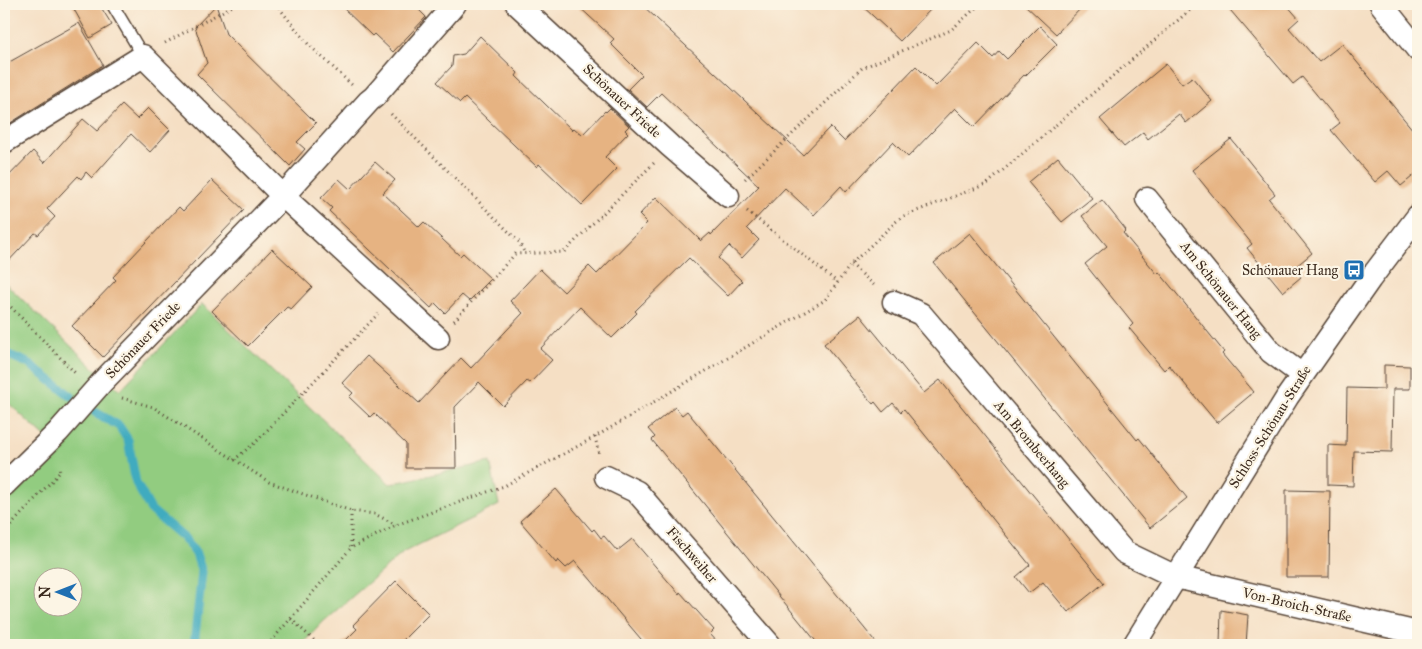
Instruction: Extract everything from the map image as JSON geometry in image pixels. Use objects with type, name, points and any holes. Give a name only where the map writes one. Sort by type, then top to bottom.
[{"type":"street","name":"Schönauer Friede","points":[[4,485],[58,432],[98,386],[283,196],[455,4]]},
{"type":"street","name":"Schönauer Friede","points":[[517,4],[670,146],[728,196]]},
{"type":"street","points":[[1381,4],[1418,50]]},
{"type":"street","points":[[4,142],[143,56],[283,196],[438,338]]},
{"type":"street","name":"Am Schönauer Hang","points":[[1147,199],[1271,352],[1302,375]]},
{"type":"street","name":"Schloss-Schönau-Straße","points":[[1134,645],[1302,375],[1370,279],[1418,216]]},
{"type":"street","name":"Am Brombeerhang","points":[[894,302],[921,314],[1124,552],[1176,577]]},
{"type":"street","name":"Fischweiher","points":[[606,477],[637,492],[770,645]]},
{"type":"street","name":"Von-Broich-Straße","points":[[1176,577],[1418,633]]},
{"type":"lane","points":[[112,4],[143,56]]},
{"type":"path","points":[[143,56],[236,4]]},
{"type":"path","points":[[276,4],[308,44],[371,99],[519,242],[525,254]]},
{"type":"path","points":[[837,282],[728,196],[862,68],[952,30],[980,4]]},
{"type":"path","points":[[268,645],[351,548],[396,525],[504,486],[594,438],[825,300],[851,264],[901,217],[987,184],[1197,4]]},
{"type":"path","points":[[438,338],[515,254],[564,252],[670,146]]},
{"type":"path","points":[[851,264],[894,302]]},
{"type":"path","points":[[234,460],[257,441],[394,297]]},
{"type":"path","points":[[4,300],[98,386],[123,398],[153,407],[269,482],[351,511],[375,514],[396,525]]},
{"type":"path","points":[[351,511],[351,548]]},
{"type":"path","points":[[291,619],[319,645]]},
{"type":"green space","points":[[4,282],[94,368],[120,390],[202,304],[390,484],[490,462],[499,505],[404,552],[324,621],[301,645],[4,645],[4,501],[57,448],[4,399]]},
{"type":"building","points":[[71,4],[99,4],[112,25],[90,38]]},
{"type":"building","points":[[339,4],[413,4],[426,17],[393,52],[374,34],[372,36]]},
{"type":"building","points":[[576,4],[641,4],[803,155],[830,127],[844,141],[916,66],[936,86],[978,43],[993,58],[999,51],[1007,59],[1040,26],[1057,44],[974,127],[955,108],[908,157],[893,142],[846,192],[841,186],[814,215],[785,188],[747,228],[759,240],[742,258],[729,246],[718,258],[742,281],[728,296],[689,258],[635,311],[637,313],[612,338],[580,307],[540,349],[552,360],[530,383],[527,381],[503,406],[479,382],[455,407],[456,468],[406,468],[406,444],[374,413],[370,417],[349,397],[353,393],[342,383],[367,356],[419,403],[461,358],[471,368],[523,313],[510,301],[540,269],[564,292],[589,266],[597,274],[647,223],[639,215],[656,197],[701,241],[710,233],[711,235],[759,186],[661,93],[647,107],[628,89],[642,75],[610,43],[614,39]]},
{"type":"building","points":[[860,4],[936,4],[900,41]]},
{"type":"building","points":[[1024,4],[1085,4],[1056,34]]},
{"type":"building","points":[[1225,4],[1286,4],[1299,19],[1289,28],[1319,62],[1342,44],[1418,136],[1418,172],[1401,186],[1388,171],[1375,182],[1331,130],[1340,123],[1302,77],[1293,84]]},
{"type":"building","points":[[216,5],[226,34],[316,123],[297,142],[305,149],[290,166],[197,74],[207,63],[195,27]]},
{"type":"building","points":[[79,23],[103,65],[4,127],[4,65]]},
{"type":"building","points":[[480,36],[518,73],[516,76],[572,130],[574,128],[582,135],[610,108],[629,126],[625,130],[628,133],[605,157],[617,169],[582,205],[539,164],[537,167],[465,98],[460,103],[437,82],[452,66],[453,56],[464,54]]},
{"type":"building","points":[[1166,64],[1182,84],[1192,77],[1212,101],[1186,123],[1179,114],[1148,139],[1143,132],[1124,147],[1100,119]]},
{"type":"building","points":[[122,105],[137,119],[148,108],[170,130],[150,152],[131,134],[92,178],[86,172],[81,179],[78,176],[47,209],[55,217],[38,235],[35,233],[4,266],[4,181],[33,151],[44,163],[83,119],[97,131]]},
{"type":"building","points":[[1231,139],[1275,194],[1269,199],[1312,253],[1294,268],[1301,277],[1283,292],[1247,248],[1252,244],[1192,170]]},
{"type":"building","points":[[1058,157],[1092,198],[1062,222],[1028,182]]},
{"type":"building","points":[[375,162],[395,180],[383,193],[419,227],[424,222],[460,256],[463,253],[491,279],[469,301],[462,295],[445,313],[435,303],[431,308],[329,211],[332,208],[321,198],[339,179],[350,189]]},
{"type":"building","points":[[212,180],[244,210],[103,357],[72,326],[116,280],[113,277],[179,207],[183,211]]},
{"type":"building","points":[[1102,200],[1126,230],[1123,233],[1157,274],[1159,272],[1224,352],[1222,354],[1254,392],[1217,423],[1169,365],[1164,370],[1129,328],[1133,324],[1085,264],[1107,246],[1082,216]]},
{"type":"building","points":[[970,233],[1137,440],[1139,438],[1187,498],[1150,528],[934,263]]},
{"type":"building","points":[[272,249],[312,287],[291,309],[287,307],[248,346],[212,311]]},
{"type":"building","points":[[860,315],[924,393],[940,380],[1104,583],[1068,612],[1043,582],[1029,593],[1016,577],[1030,565],[904,409],[901,412],[893,403],[883,412],[875,402],[873,404],[824,344]]},
{"type":"building","points":[[1384,365],[1410,366],[1410,389],[1393,389],[1392,452],[1354,451],[1353,486],[1328,485],[1328,445],[1346,446],[1347,388],[1384,389]]},
{"type":"building","points":[[675,407],[682,415],[687,411],[878,645],[819,645],[652,440],[655,437],[648,429]]},
{"type":"building","points":[[556,489],[592,531],[594,529],[601,538],[604,536],[617,551],[632,539],[679,594],[680,592],[714,630],[710,634],[720,645],[646,645],[575,561],[566,568],[558,560],[556,563],[520,521]]},
{"type":"building","points":[[1286,490],[1330,491],[1329,577],[1286,577]]},
{"type":"building","points":[[396,581],[429,614],[398,645],[341,645],[357,629],[353,625]]},
{"type":"building","points":[[1221,610],[1248,615],[1246,645],[1220,645]]},
{"type":"waterway","points":[[4,353],[28,363],[71,396]]},
{"type":"waterway","points":[[95,412],[119,426],[128,440],[136,483],[151,510],[186,540],[196,554],[202,572],[194,645]]},
{"type":"place","name":"Schönauer Hang","points":[[1354,270]]}]
